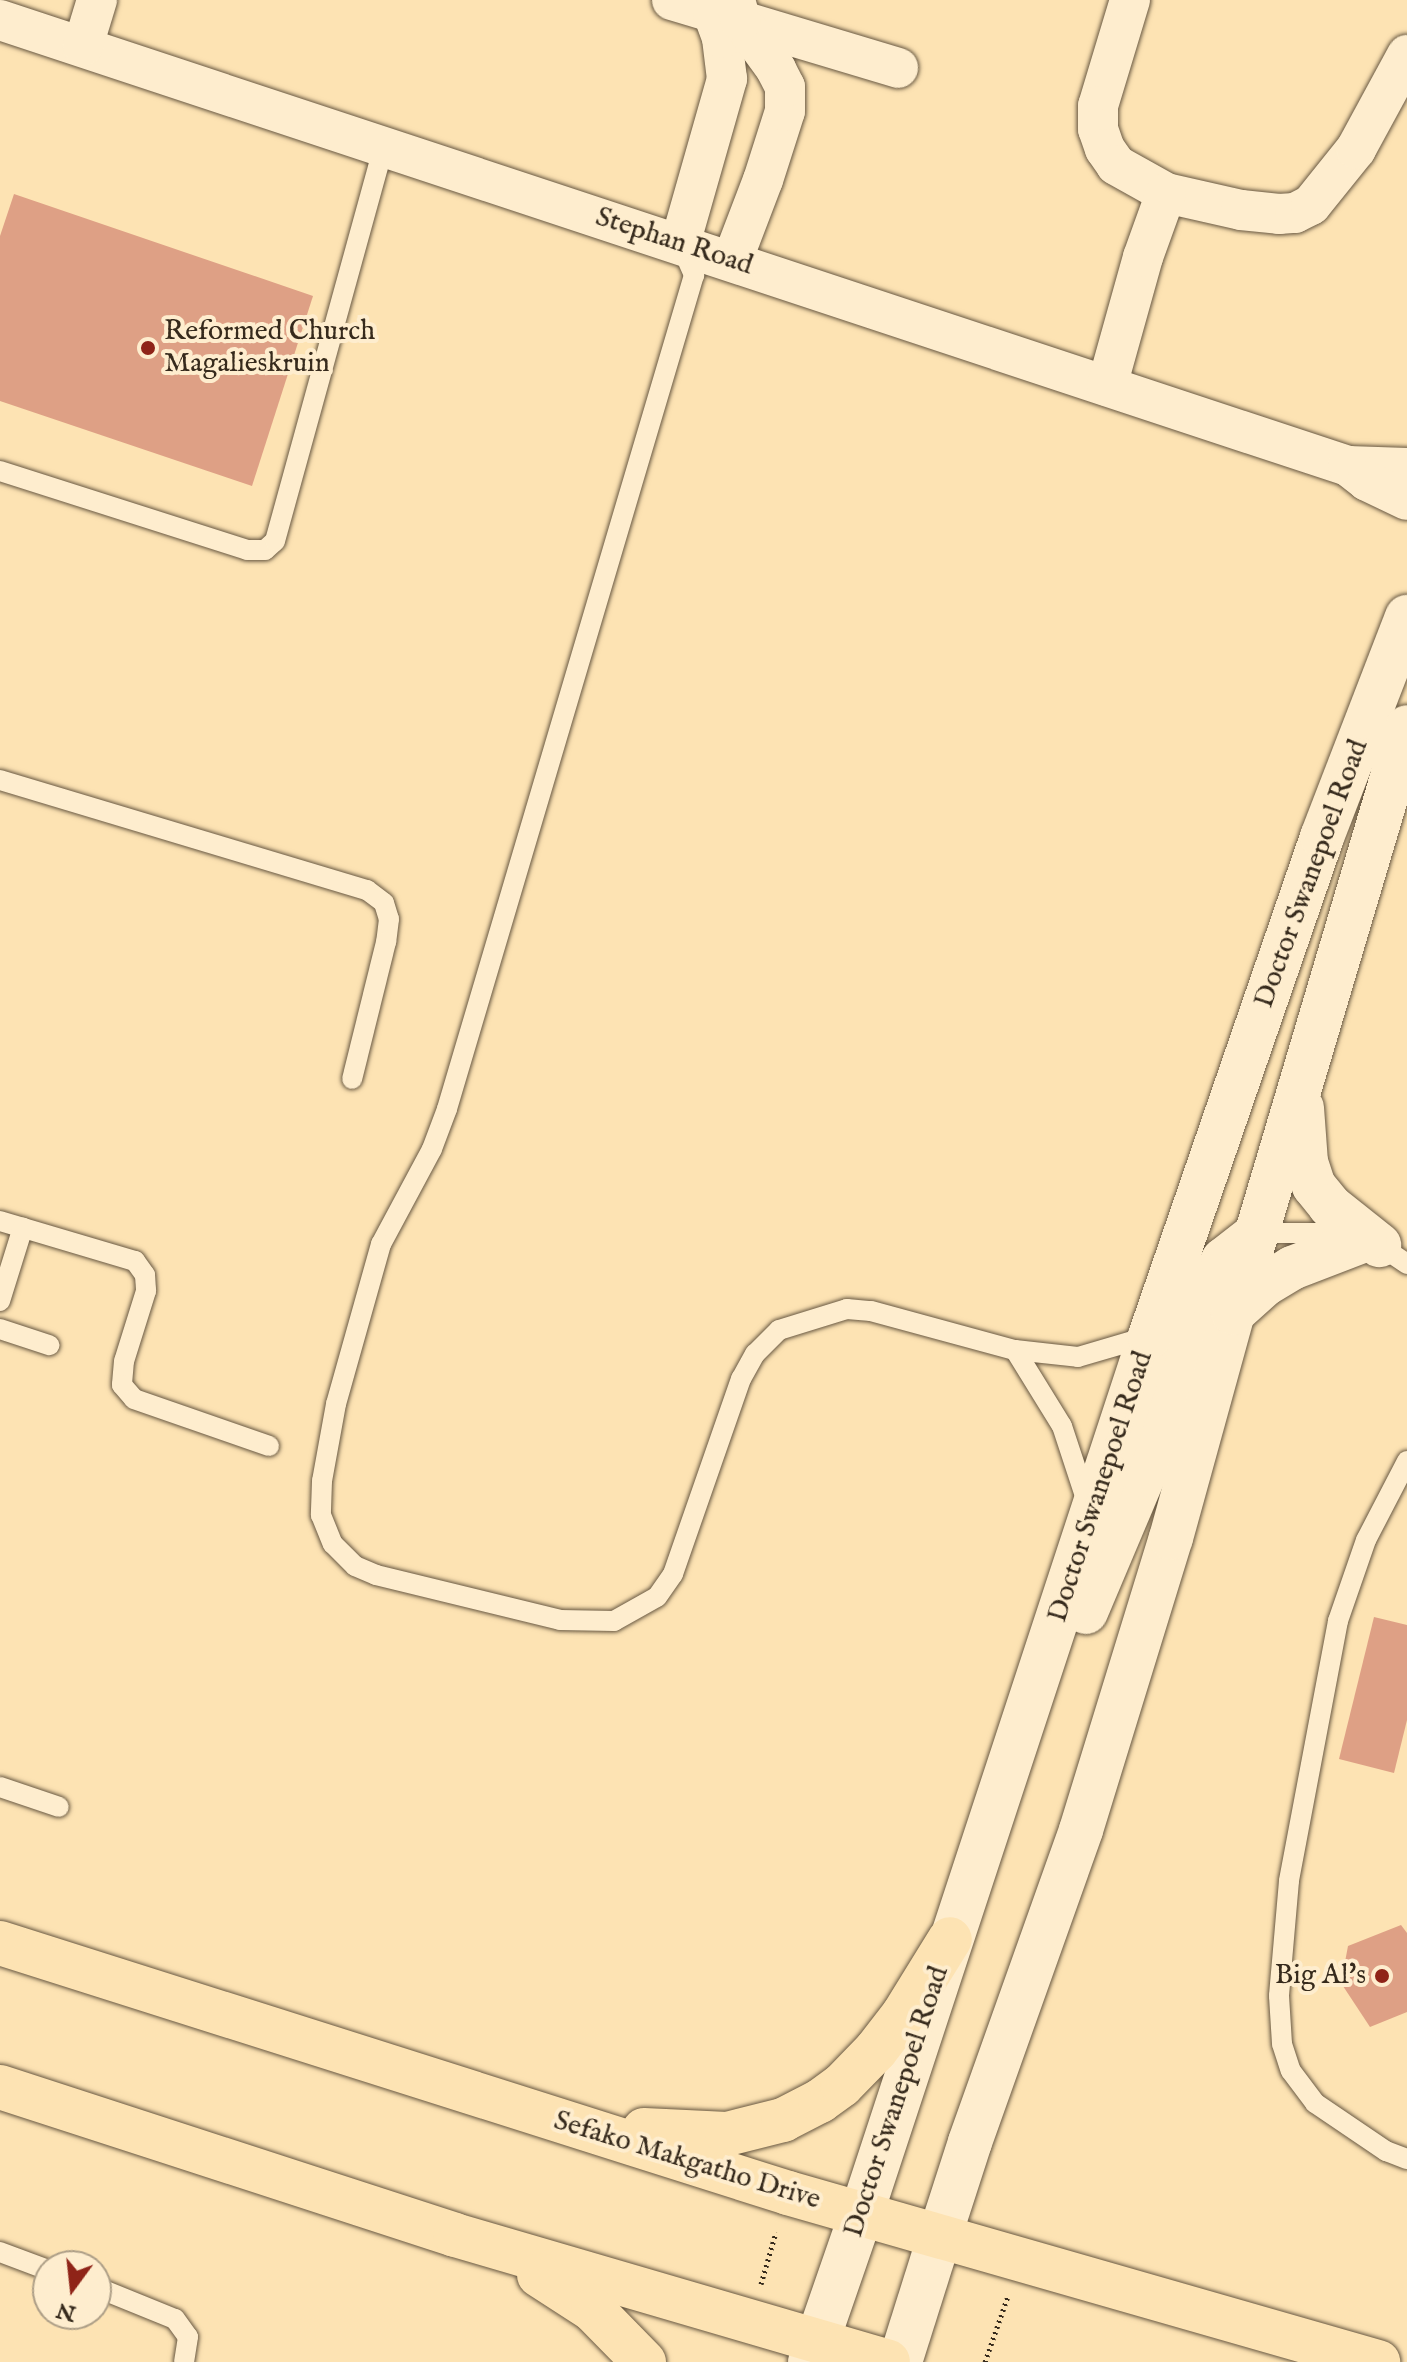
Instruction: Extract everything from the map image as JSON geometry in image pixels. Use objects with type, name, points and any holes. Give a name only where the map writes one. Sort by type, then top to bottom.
[{"type":"main road","points":[[515,2108],[626,2128],[697,2135],[727,2134],[783,2120],[832,2092],[865,2063],[903,2015],[950,1939]]},
{"type":"main road","name":"Sefako Makgatho Drive","points":[[0,1943],[788,2193],[1378,2362]]},
{"type":"main road","points":[[0,2087],[455,2235],[748,2323],[813,2352],[888,2362]]},
{"type":"main road","points":[[455,2235],[569,2293],[617,2332],[644,2362]]},
{"type":"street","points":[[83,46],[97,0]]},
{"type":"street","points":[[672,0],[727,9],[898,68]]},
{"type":"street","points":[[1130,0],[1102,85],[1098,129],[1105,149],[1116,165],[1166,193],[1241,210],[1295,213],[1311,205],[1350,159],[1407,55]]},
{"type":"street","points":[[687,260],[727,79],[722,38],[727,9]]},
{"type":"street","points":[[727,9],[776,69],[785,87],[785,111],[732,261]]},
{"type":"street","name":"Stephan Road","points":[[0,20],[384,146],[687,260],[732,261],[1348,466],[1407,468]]},
{"type":"street","points":[[1107,386],[1143,257],[1166,193]]},
{"type":"street","name":"Stephan Road","points":[[1348,466],[1367,481],[1407,500]]},
{"type":"street","name":"Doctor Swanepoel Road","points":[[813,2352],[861,2215],[950,1939],[1017,1750],[1150,1336],[1322,837],[1407,617]]},
{"type":"street","name":"Doctor Swanepoel Road","points":[[900,2362],[939,2238],[1081,1830],[1171,1538],[1301,1078],[1407,727]]},
{"type":"street","points":[[1301,1078],[1306,1162],[1314,1186],[1341,1216],[1384,1250]]},
{"type":"street","points":[[1017,1750],[1115,1551],[1213,1274],[1223,1260],[1258,1233]]},
{"type":"street","points":[[1233,1313],[1264,1285],[1292,1268],[1384,1250]]},
{"type":"lane","points":[[0,471],[247,550],[265,550],[275,541],[384,146]]},
{"type":"lane","points":[[687,260],[447,1109],[432,1149],[381,1244],[336,1404],[322,1481],[321,1515],[333,1544],[355,1566],[376,1575],[560,1620],[614,1621],[657,1597],[673,1574],[741,1379],[755,1354],[779,1330],[847,1309],[871,1311],[1015,1350],[1078,1357],[1150,1336]]},
{"type":"lane","points":[[0,780],[367,890],[384,903],[389,919],[386,942],[352,1079]]},
{"type":"lane","points":[[0,1221],[135,1261],[145,1275],[146,1291],[124,1361],[122,1385],[134,1399],[269,1446]]},
{"type":"lane","points":[[0,1301],[23,1227]]},
{"type":"lane","points":[[1258,1233],[1339,1233],[1384,1250]]},
{"type":"lane","points":[[0,1329],[49,1345]]},
{"type":"lane","points":[[1015,1350],[1062,1426],[1092,1516]]},
{"type":"lane","points":[[1407,1461],[1366,1540],[1338,1621],[1289,1881],[1279,1996],[1282,2044],[1291,2071],[1315,2103],[1386,2151],[1407,2159]]},
{"type":"lane","points":[[0,1787],[59,1807]]},
{"type":"lane","points":[[0,2252],[32,2264]]},
{"type":"lane","points":[[112,2293],[175,2319],[188,2337],[184,2362]]},
{"type":"path","points":[[748,2323],[788,2193]]},
{"type":"path","points":[[985,2362],[1020,2261]]},
{"type":"building","name":"Reformed Church Magalieskruin","points":[[14,194],[313,296],[252,486],[0,401],[0,236]]},
{"type":"building","points":[[1374,1617],[1407,1625],[1407,1720],[1394,1773],[1339,1759]]},
{"type":"building","points":[[1401,1925],[1407,1933],[1407,2012],[1370,2027],[1341,1983],[1348,1946]]},
{"type":"place","name":"Reformed Church Magalieskruin","points":[[148,348]]},
{"type":"place","name":"Big Al's","points":[[1382,1976]]}]
